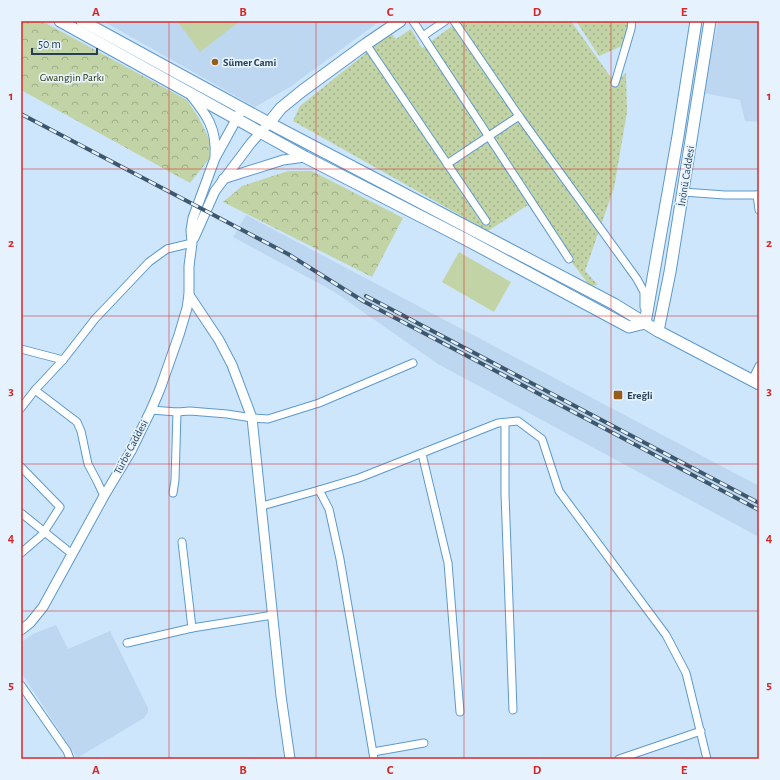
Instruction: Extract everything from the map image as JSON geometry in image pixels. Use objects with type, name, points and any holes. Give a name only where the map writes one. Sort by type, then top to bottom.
[{"type":"main road","points":[[60,21],[305,157],[465,239],[629,327],[645,323]]},
{"type":"main road","points":[[82,21],[268,123],[528,258],[614,304],[658,331],[756,382]]},
{"type":"main road","points":[[268,123],[281,108],[366,44],[400,21]]},
{"type":"main road","points":[[645,323],[677,144],[696,21]]},
{"type":"main road","name":"İnönü Caddesi","points":[[658,331],[670,272],[710,21]]},
{"type":"street","points":[[413,21],[569,259]]},
{"type":"street","points":[[423,36],[445,21]]},
{"type":"street","points":[[454,21],[637,279],[644,292],[645,323]]},
{"type":"street","points":[[615,83],[632,21]]},
{"type":"street","points":[[366,44],[486,221]]},
{"type":"street","name":"Türbe Caddesi","points":[[190,93],[204,112],[211,126],[215,138],[215,158]]},
{"type":"street","name":"Türbe Caddesi","points":[[192,243],[191,230],[193,218],[215,158],[242,109]]},
{"type":"street","points":[[447,164],[489,138],[520,116]]},
{"type":"street","name":"Türbe Caddesi","points":[[21,630],[30,623],[43,607],[131,450],[151,410],[179,335],[185,314],[189,295],[190,255],[192,243],[210,200],[223,179],[259,132],[268,123]]},
{"type":"street","points":[[223,179],[283,160],[305,157]]},
{"type":"street","points":[[683,192],[758,195],[759,210]]},
{"type":"street","points":[[21,408],[35,390],[64,360],[95,319],[149,262],[167,249],[192,243]]},
{"type":"street","points":[[189,295],[219,340],[232,365],[252,418],[281,696],[290,759]]},
{"type":"street","points":[[21,349],[64,360]]},
{"type":"street","points":[[151,410],[177,412],[190,411],[268,419],[319,403],[413,364]]},
{"type":"street","points":[[756,382],[759,366]]},
{"type":"street","points":[[35,390],[77,422],[82,431],[88,464],[104,496]]},
{"type":"street","points":[[172,493],[175,480],[177,412]]},
{"type":"street","points":[[262,506],[358,478],[498,423],[518,421],[542,439],[559,491],[666,635],[686,673],[707,759]]},
{"type":"street","points":[[505,423],[505,494],[513,710]]},
{"type":"street","points":[[422,454],[448,563],[460,712]]},
{"type":"street","points":[[21,467],[60,507],[44,532],[21,553]]},
{"type":"street","points":[[320,490],[329,509],[340,559],[374,755],[424,744]]},
{"type":"street","points":[[21,513],[72,554]]},
{"type":"street","points":[[182,542],[192,628]]},
{"type":"street","points":[[128,643],[192,628],[273,615]]},
{"type":"street","points":[[21,685],[67,751],[70,759]]},
{"type":"street","points":[[619,759],[701,731]]},
{"type":"shaded area","points":[[103,21],[380,21],[290,87],[255,107]]},
{"type":"shaded area","points":[[718,21],[759,21],[759,122],[745,121],[740,100],[703,93]]},
{"type":"shaded area","points":[[246,215],[759,486],[759,537],[438,364],[333,291],[233,237]]},
{"type":"shaded area","points":[[56,625],[68,649],[110,631],[148,708],[148,712],[144,718],[77,758],[21,672],[21,643],[33,634]]},
{"type":"green space","name":"Gwangjin Parkı","points":[[21,21],[42,21],[187,100],[199,118],[210,141],[209,159],[190,183],[21,90]]},
{"type":"green space","points":[[240,21],[200,52],[178,22]]},
{"type":"green space","points":[[459,21],[571,21],[615,83],[626,73],[627,112],[614,188],[585,271],[598,285],[590,286],[528,205],[488,231],[293,121],[300,106],[391,33],[396,39],[411,29],[422,48]]},
{"type":"green space","points":[[576,21],[628,21],[628,27],[622,46],[599,56]]},
{"type":"green space","points":[[288,171],[312,171],[403,218],[372,277],[223,202],[242,186]]},
{"type":"green space","points":[[459,252],[511,282],[494,312],[442,282]]},
{"type":"railway","points":[[21,114],[288,254],[363,301],[759,510]]},
{"type":"railway","points":[[366,296],[759,503]]},
{"type":"place","name":"Sümer Cami","points":[[215,62]]},
{"type":"place","name":"Ereğli","points":[[618,395]]}]
